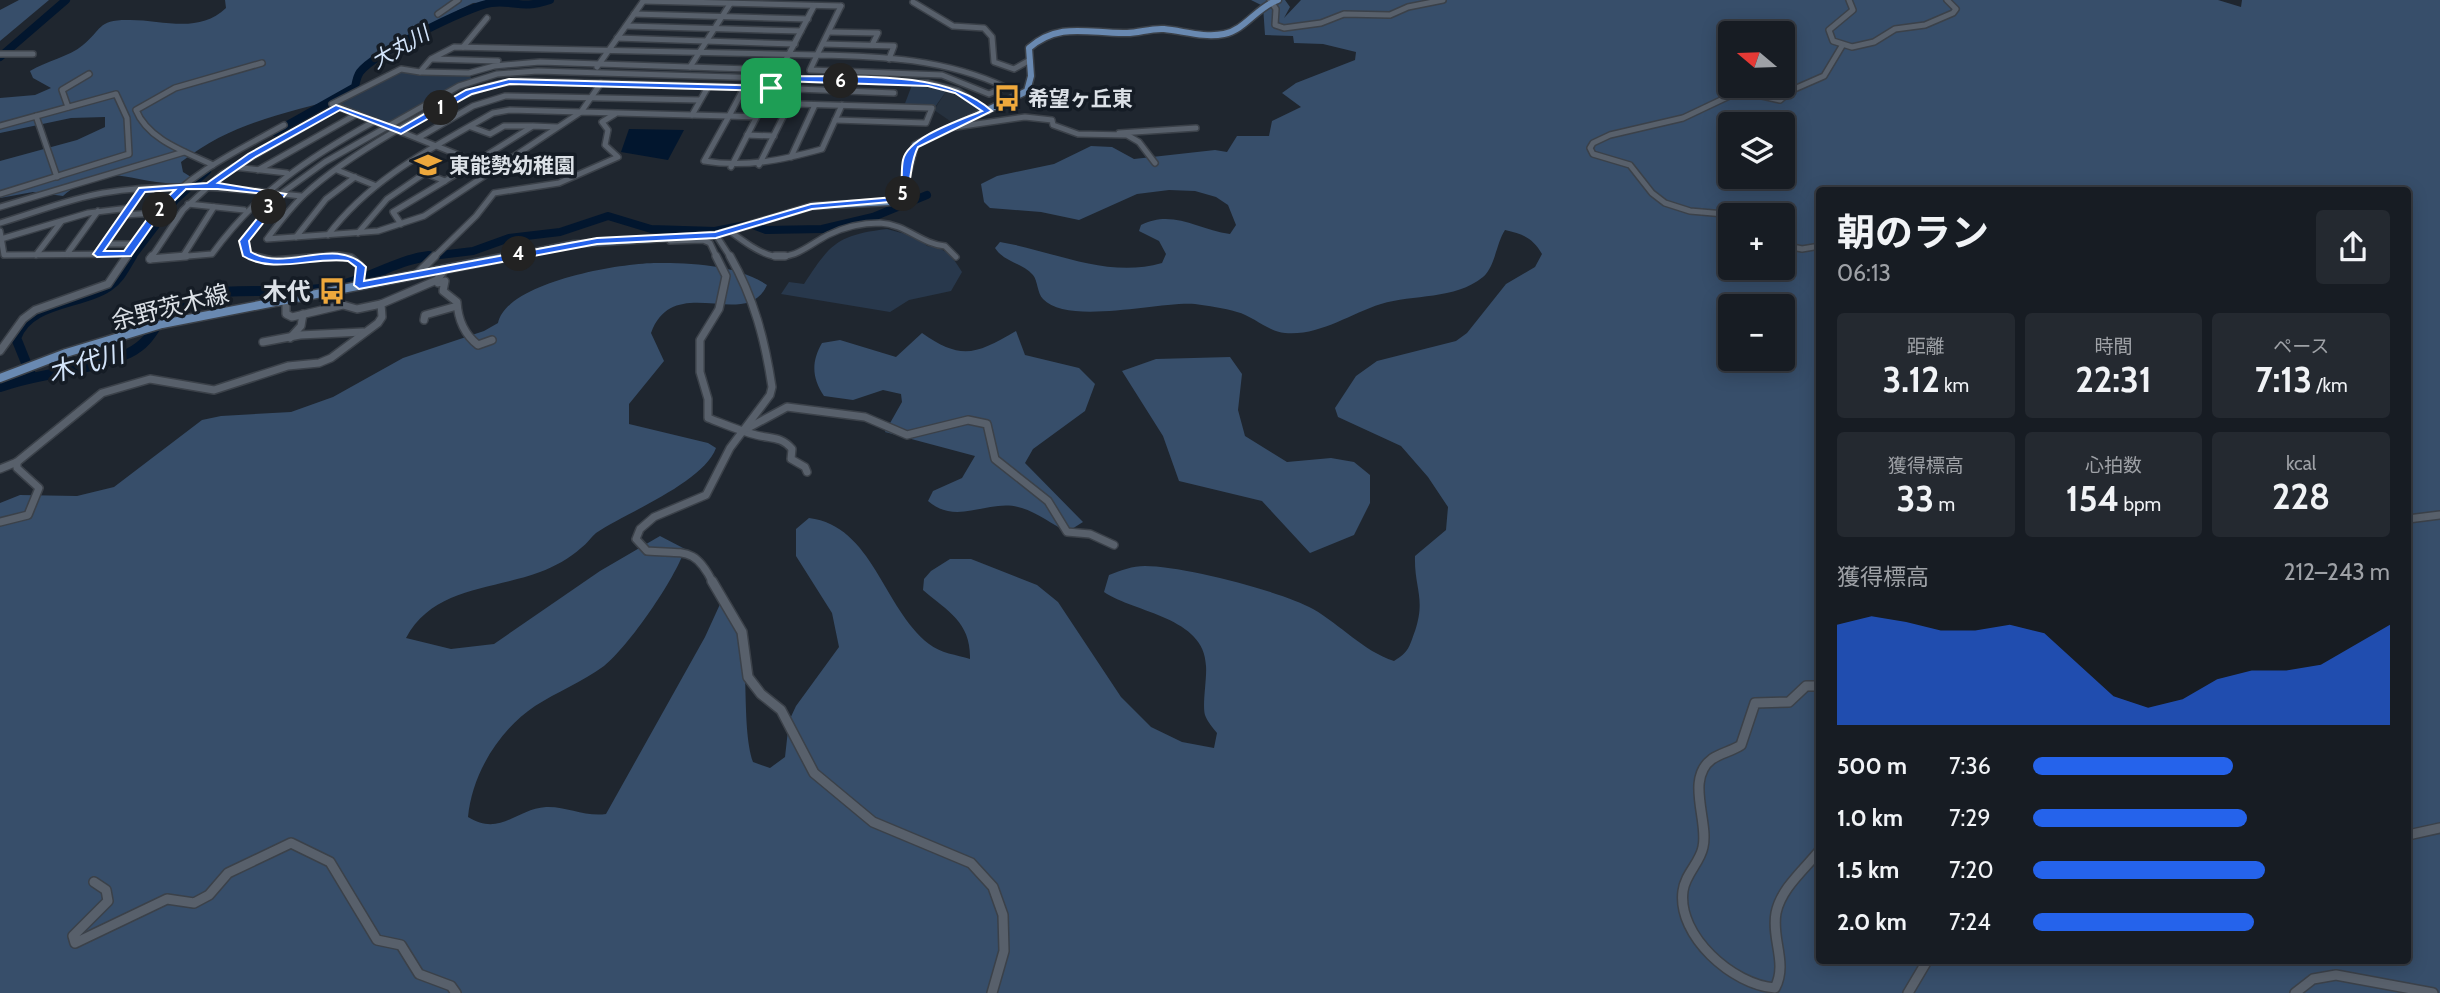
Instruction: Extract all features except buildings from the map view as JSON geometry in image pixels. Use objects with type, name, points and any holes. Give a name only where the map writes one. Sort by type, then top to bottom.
[{"type":"main road","name":"余野茨木線","points":[[0,378],[162,324],[359,284],[597,241],[716,235],[826,204],[898,200],[906,190],[910,151],[915,145],[1027,91],[1031,76],[1029,48],[1034,42],[1067,29],[1088,28],[1122,34],[1160,29],[1222,34],[1237,30],[1273,1]]},
{"type":"street","points":[[438,14],[458,0]]},
{"type":"street","points":[[1273,1],[1276,9],[1275,25],[1284,28],[1321,23],[1344,14],[1391,15],[1413,5],[1443,0]]},
{"type":"street","points":[[1849,0],[1853,10],[1829,30],[1831,38],[1842,46],[1874,42],[1887,32],[1925,25],[1953,13],[1956,9],[1947,0]]},
{"type":"street","points":[[420,72],[431,59],[449,48],[510,48],[608,51],[698,54],[788,56],[816,57],[890,59],[908,59],[959,66],[1004,87],[989,94],[954,78],[902,72],[810,70],[816,57],[829,32],[840,3],[814,6],[772,2],[730,4],[643,1],[625,26],[617,38],[608,51],[599,64],[592,73]]},
{"type":"street","points":[[913,2],[953,26],[984,28],[992,37],[994,62],[997,65],[1014,69],[1030,60]]},
{"type":"street","points":[[690,67],[730,4]]},
{"type":"street","points":[[731,167],[814,6]]},
{"type":"street","points":[[634,14],[807,19]]},
{"type":"street","points":[[463,47],[487,18]]},
{"type":"street","points":[[625,26],[801,31]]},
{"type":"street","points":[[829,32],[878,33],[872,45]]},
{"type":"street","points":[[617,38],[795,44]]},
{"type":"street","points":[[823,44],[894,46],[890,59]]},
{"type":"street","points":[[1718,213],[1684,210],[1662,202],[1650,193],[1630,165],[1593,154],[1590,148],[1592,142],[1610,135],[1683,118],[1740,91],[1780,100],[1792,90],[1824,76],[1842,46]]},
{"type":"street","points":[[494,169],[332,104],[401,69],[469,73],[496,64],[510,48]]},
{"type":"street","points":[[0,54],[33,54]]},
{"type":"street","points":[[0,60],[9,54]]},
{"type":"street","points":[[431,59],[496,64],[540,62],[781,69]]},
{"type":"street","points":[[888,107],[908,59]]},
{"type":"street","points":[[213,165],[184,152],[138,120],[136,110],[140,105],[213,75],[262,63]]},
{"type":"street","points":[[359,284],[361,270],[357,262],[344,257],[273,261],[247,254],[244,241],[282,194],[325,162],[446,93],[488,76],[516,72],[592,73],[898,82],[948,87],[988,111]]},
{"type":"street","points":[[68,107],[62,90],[89,74]]},
{"type":"street","points":[[601,83],[581,112],[424,216],[358,233],[267,239],[281,217],[301,196],[337,170],[469,92],[491,85],[521,81],[601,83],[708,86],[744,88],[771,88]]},
{"type":"street","points":[[491,85],[495,98]]},
{"type":"street","points":[[692,115],[708,86]]},
{"type":"street","points":[[744,88],[704,161],[731,167],[759,165],[822,149],[842,105]]},
{"type":"street","points":[[759,165],[797,89],[894,93]]},
{"type":"street","points":[[0,126],[116,94],[127,118],[128,154],[0,194]]},
{"type":"street","points":[[418,138],[473,106],[495,98],[534,95],[700,100]]},
{"type":"street","points":[[523,110],[534,95]]},
{"type":"street","points":[[764,103],[932,108],[926,123],[835,120]]},
{"type":"street","points":[[790,157],[815,105]]},
{"type":"street","points":[[339,107],[233,167],[209,185],[188,204],[150,259],[212,254],[244,210],[263,191],[375,121]]},
{"type":"street","points":[[328,235],[342,212],[374,185],[493,113],[523,110],[757,117]]},
{"type":"street","points":[[418,274],[452,236],[476,216],[494,193],[556,185],[592,173],[618,157],[606,145],[608,130],[602,122],[615,113]]},
{"type":"street","points":[[258,170],[357,114]]},
{"type":"street","points":[[36,116],[57,177]]},
{"type":"street","points":[[949,128],[1036,118],[1052,120],[1053,125],[1069,132],[1127,135],[1139,142],[1155,163]]},
{"type":"street","points":[[0,351],[23,319],[35,310],[108,284],[156,213],[213,165],[284,125]]},
{"type":"street","points":[[1114,136],[1131,128],[1149,132],[1176,125],[1196,128]]},
{"type":"street","points":[[471,127],[490,134],[503,126],[558,127]]},
{"type":"street","points":[[401,224],[393,212],[533,126]]},
{"type":"street","points":[[747,135],[774,136]]},
{"type":"street","points":[[0,207],[184,152]]},
{"type":"street","points":[[233,167],[288,173]]},
{"type":"street","points":[[337,170],[374,185]]},
{"type":"street","points":[[358,233],[372,211],[394,191],[425,173],[444,181]]},
{"type":"street","points":[[101,194],[107,176]]},
{"type":"street","points":[[296,237],[317,208],[355,177]]},
{"type":"street","points":[[0,223],[101,194],[142,190],[209,185],[301,196]]},
{"type":"street","points":[[97,254],[142,190]]},
{"type":"street","points":[[32,198],[35,213]]},
{"type":"street","points":[[188,204],[244,210]]},
{"type":"street","points":[[183,256],[214,207]]},
{"type":"street","points":[[1,239],[98,211],[129,208]]},
{"type":"street","points":[[67,254],[98,211]]},
{"type":"street","points":[[124,215],[156,213]]},
{"type":"street","points":[[36,255],[62,221]]},
{"type":"street","points":[[731,232],[768,254],[781,256],[809,249],[833,232],[883,221],[920,234],[930,245],[945,246],[956,257]]},
{"type":"street","points":[[0,231],[5,255],[127,254]]},
{"type":"street","points":[[716,235],[747,285],[761,320],[772,387],[770,395],[719,466],[712,489],[702,498],[655,516],[639,528],[636,539],[647,551],[694,555],[703,563],[725,607],[742,632],[748,677],[761,694],[781,710],[814,773],[873,822],[898,835],[962,858],[971,863],[993,887],[1003,915],[1004,951],[992,993]]},
{"type":"street","points":[[649,242],[703,240],[710,243],[726,276],[717,316],[701,340],[700,372],[708,399],[708,418],[786,442],[792,449],[791,460],[805,467],[807,472]]},
{"type":"street","points":[[104,244],[135,244]]},
{"type":"street","points":[[1795,248],[1802,250],[1816,247]]},
{"type":"street","points":[[286,300],[288,316],[342,305],[357,309],[381,304],[437,281],[445,269]]},
{"type":"street","points":[[421,288],[445,281],[443,291],[457,302],[460,324],[470,339],[478,345],[492,340]]},
{"type":"street","points":[[331,308],[336,290]]},
{"type":"street","points":[[150,328],[155,313],[167,303]]},
{"type":"street","points":[[0,469],[17,462],[102,393],[150,379],[214,390],[288,366],[319,363],[331,358],[382,317],[381,304]]},
{"type":"street","points":[[424,320],[425,315],[457,306]]},
{"type":"street","points":[[289,339],[301,326],[303,314]]},
{"type":"street","points":[[263,342],[311,334],[365,332]]},
{"type":"street","points":[[744,430],[786,407],[864,417],[907,435],[968,420],[982,421],[987,424],[995,459],[1048,501],[1067,532],[1090,534],[1114,545]]},
{"type":"street","points":[[0,522],[28,515],[35,503],[39,488],[17,468],[17,462]]},
{"type":"street","points":[[2411,519],[2440,515]]},
{"type":"street","points":[[1816,685],[1807,686],[1789,702],[1755,703],[1741,745],[1710,760],[1704,767],[1700,781],[1703,849],[1683,889],[1685,916],[1703,945],[1757,989],[1774,988],[1780,980],[1775,935],[1777,912],[1783,897],[1816,854]]},
{"type":"street","points":[[2411,834],[2440,828]]},
{"type":"street","points":[[94,881],[106,890],[108,901],[74,936],[75,943],[167,899],[194,902],[209,895],[228,873],[291,844],[330,862],[377,940],[401,945],[410,967],[424,980],[451,986],[456,993]]},
{"type":"street","points":[[1908,993],[1925,964]]},
{"type":"street","points":[[2295,993],[2313,979],[2336,975],[2433,993]]},
{"type":"shaded area","points":[[19,0],[49,0],[0,41],[0,10]]},
{"type":"shaded area","points":[[225,0],[520,0],[473,3],[369,65],[347,96],[261,120],[221,137],[181,162],[183,172],[191,177],[185,183],[108,175],[80,184],[63,196],[33,192],[0,198],[0,161],[77,140],[105,127],[105,117],[71,118],[0,133],[0,98],[35,95],[51,88],[33,78],[30,71],[77,49],[110,22],[140,20],[179,24],[204,21],[226,8]]},
{"type":"shaded area","points":[[1251,0],[1285,0],[1290,7],[1284,18],[1301,0],[2218,0],[2241,7],[2242,0],[2440,0],[2440,993],[0,993],[0,503],[20,495],[77,496],[114,487],[202,420],[221,416],[291,412],[333,397],[403,358],[484,331],[498,323],[506,309],[521,296],[543,286],[593,271],[640,264],[700,265],[729,269],[767,285],[757,298],[743,304],[692,303],[676,306],[662,315],[651,333],[664,361],[629,404],[629,424],[708,443],[716,448],[696,473],[663,496],[596,533],[577,552],[556,565],[522,578],[448,599],[418,621],[406,638],[451,649],[494,644],[600,571],[660,536],[685,549],[662,594],[614,656],[596,672],[535,706],[499,740],[481,769],[468,817],[489,824],[499,823],[546,807],[606,814],[705,637],[721,602],[734,616],[740,632],[745,667],[747,727],[753,762],[770,768],[785,757],[789,721],[796,706],[839,647],[832,613],[796,556],[796,529],[809,518],[831,524],[848,536],[876,570],[913,629],[938,650],[970,659],[967,636],[957,619],[923,590],[924,579],[931,571],[950,559],[971,559],[1037,585],[1058,602],[1121,697],[1151,727],[1182,742],[1214,748],[1217,733],[1204,711],[1206,666],[1203,650],[1194,637],[1166,618],[1104,592],[1109,575],[1136,567],[1162,567],[1256,587],[1313,609],[1383,657],[1394,661],[1399,658],[1410,645],[1420,610],[1415,556],[1446,530],[1448,507],[1428,477],[1401,446],[1338,417],[1335,408],[1356,376],[1377,361],[1456,341],[1467,333],[1506,284],[1535,267],[1542,254],[1535,244],[1522,235],[1505,230],[1487,273],[1460,290],[1393,301],[1322,328],[1285,333],[1237,312],[1195,304],[1093,312],[1055,307],[1043,299],[1033,275],[995,248],[1000,242],[1081,262],[1121,268],[1162,263],[1166,254],[1159,241],[1139,231],[1141,225],[1174,219],[1230,234],[1236,225],[1228,205],[1216,197],[1195,191],[1169,190],[1137,194],[1079,220],[1041,212],[990,208],[984,202],[981,184],[997,176],[1054,164],[1091,146],[1112,147],[1134,159],[1215,150],[1227,152],[1237,136],[1269,136],[1272,121],[1301,107],[1282,93],[1296,83],[1355,60],[1356,52],[1323,44],[1294,43],[1293,36],[1265,35],[1263,6]]},
{"type":"shaded area","points":[[399,71],[469,75],[472,79],[386,123],[336,104]]},
{"type":"shaded area","points":[[912,85],[947,90],[935,107],[904,106]]},
{"type":"shaded area","points":[[947,90],[979,109],[978,111],[953,123],[934,110]]},
{"type":"shaded area","points":[[629,129],[684,130],[668,160],[621,152]]},
{"type":"shaded area","points":[[887,229],[920,238],[927,246],[948,254],[962,272],[951,291],[909,300],[890,312],[781,294],[789,282],[804,284],[821,259],[836,244],[857,234]]},
{"type":"shaded area","points":[[1016,331],[1025,355],[1079,368],[1095,384],[1085,411],[1033,449],[1025,463],[1083,522],[1067,532],[1018,507],[1007,505],[961,512],[939,508],[928,501],[933,491],[962,478],[975,456],[885,432],[902,402],[901,394],[883,390],[853,400],[824,396],[815,376],[816,357],[822,343],[840,340],[896,357],[922,333],[948,348],[969,351],[990,345]]},
{"type":"shaded area","points":[[1230,357],[1242,374],[1238,410],[1245,436],[1287,462],[1331,458],[1354,462],[1370,475],[1370,503],[1354,535],[1310,553],[1262,501],[1179,481],[1163,436],[1122,371],[1156,359]]},
{"type":"waterway","points":[[0,57],[66,0]]},
{"type":"waterway","name":"大丸川","points":[[275,132],[355,87],[359,74],[369,64],[443,22],[491,3],[525,5],[550,0]]},
{"type":"waterway","name":"大丸川","points":[[131,258],[175,200],[207,171]]},
{"type":"waterway","name":"木代川","points":[[422,257],[473,251],[509,238],[560,232],[608,216],[651,229],[715,231],[750,224],[766,230],[822,229],[873,217],[927,195]]},
{"type":"waterway","name":"大丸川","points":[[31,375],[16,338],[23,326],[44,310],[109,286],[132,256]]},
{"type":"waterway","name":"木代川","points":[[422,257],[429,256]]},
{"type":"waterway","name":"木代川","points":[[0,387],[98,364],[129,353],[147,340],[168,310],[185,300],[221,292],[296,291],[333,287],[422,257]]},
{"type":"waterway","name":"木代川","points":[[415,258],[422,257]]},
{"type":"place","name":"希望ヶ丘東","points":[[1007,98]]},
{"type":"place","name":"東能勢幼稚園","points":[[428,165]]},
{"type":"place","name":"木代","points":[[332,291]]},
{"type":"route","points":[[771,88],[509,82],[469,92],[401,132],[339,107],[251,156],[209,185],[184,186],[156,213],[127,254],[97,254],[142,190],[184,186],[202,185],[209,185],[218,186],[282,194],[244,241],[247,254],[262,261],[337,256],[351,258],[361,267],[359,285],[597,241],[716,235],[811,206],[898,200],[906,190],[908,158],[915,145],[988,111],[958,91],[929,83],[776,79],[771,88]]}]
